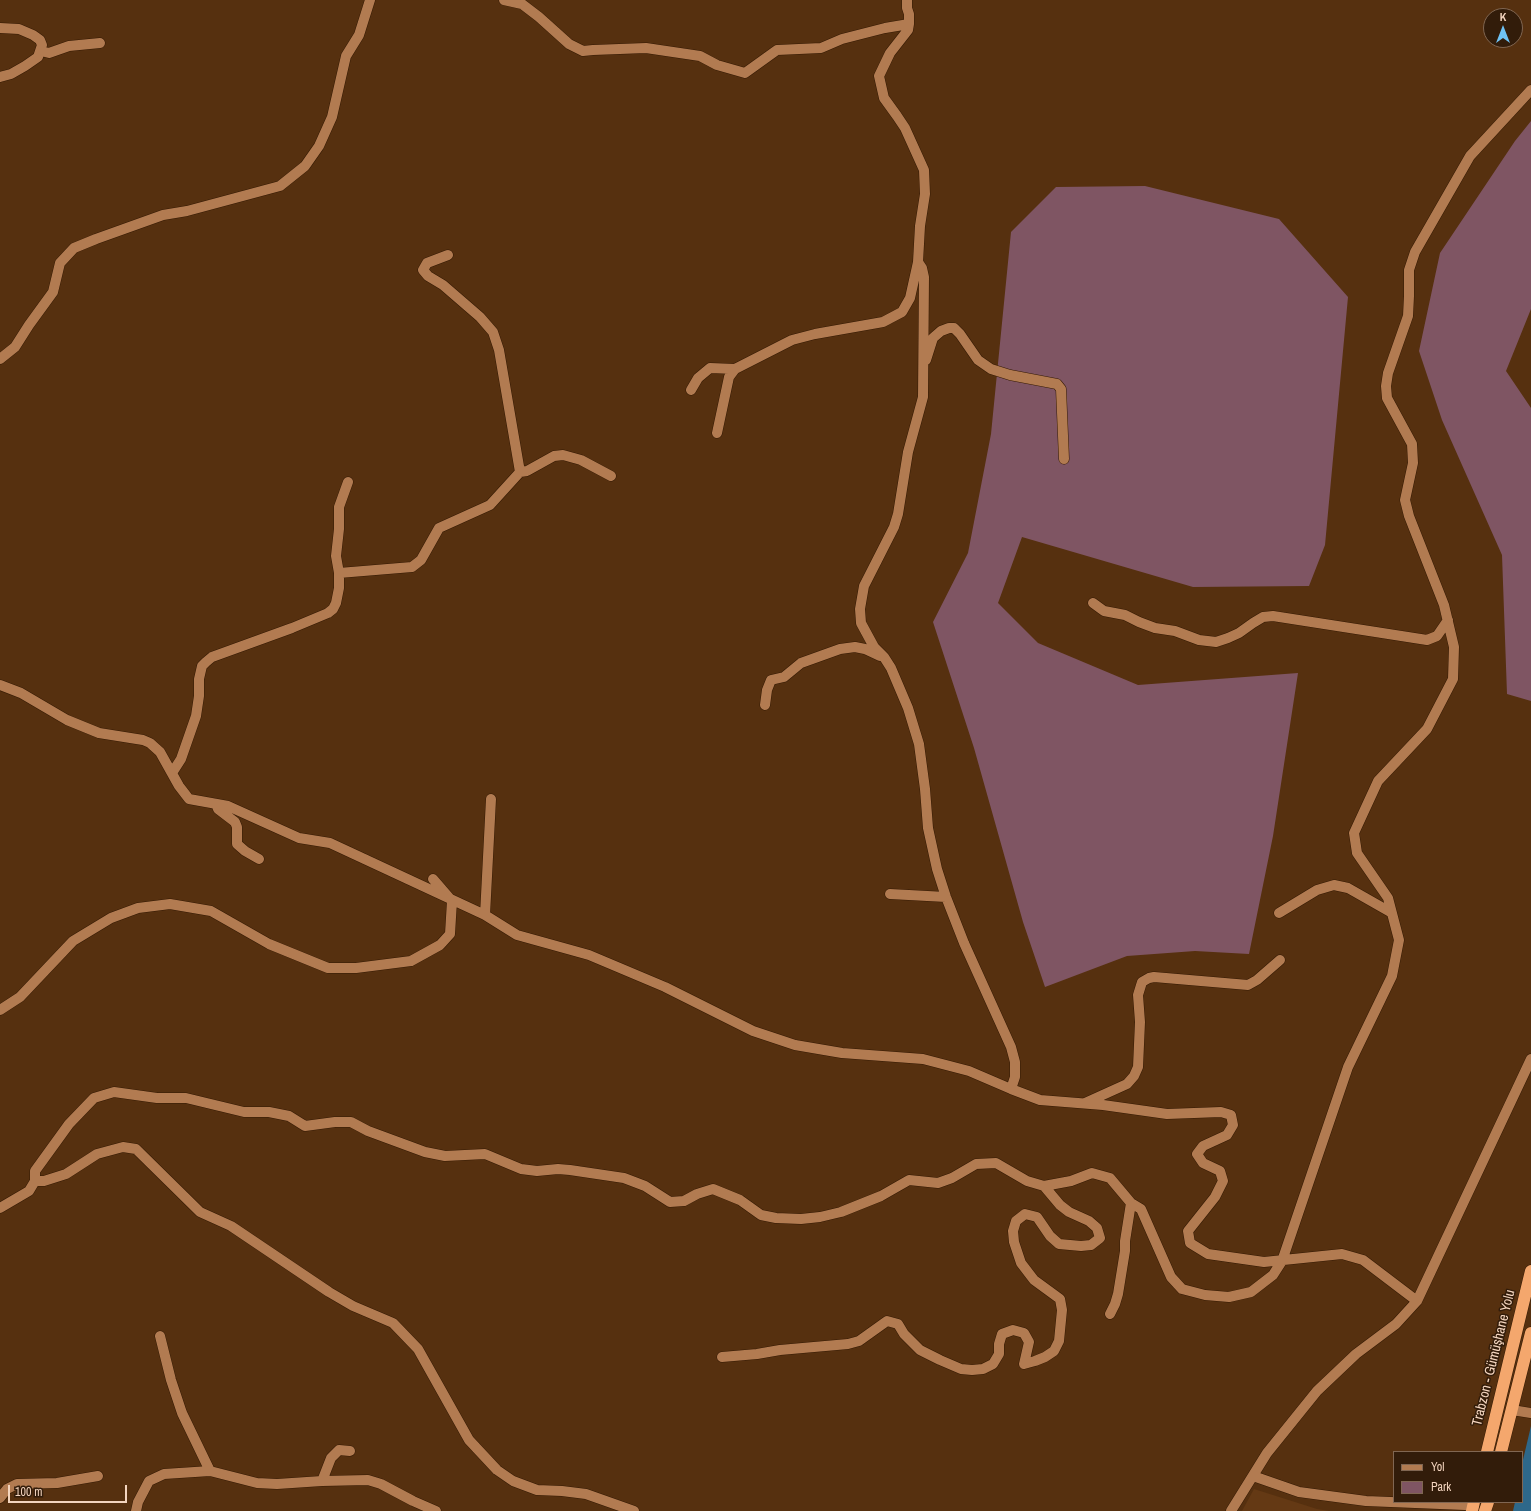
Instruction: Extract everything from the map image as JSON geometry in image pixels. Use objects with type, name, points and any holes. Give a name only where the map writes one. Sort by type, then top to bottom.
[{"type":"highway","name":"Trabzon - Gümüşhane Yolu","points":[[1486,1451],[1531,1271]]},
{"type":"highway","points":[[1502,1451],[1522,1412],[1531,1333]]},
{"type":"street","points":[[0,359],[15,347],[53,292],[60,263],[74,248],[163,215],[187,211],[280,186],[305,166],[319,146],[332,117],[346,56],[359,35],[370,0]]},
{"type":"street","points":[[504,0],[522,4],[569,44],[583,51],[646,48],[700,56],[717,65],[745,73],[777,50],[821,48],[842,39],[886,28],[910,24]]},
{"type":"street","points":[[691,390],[698,378],[710,368],[735,368],[792,340],[815,334],[883,322],[902,312],[910,298],[918,262],[920,226],[925,194],[924,170],[905,128],[884,98],[879,76],[890,53],[908,30],[910,24],[907,0]]},
{"type":"street","points":[[0,28],[19,30],[33,35],[40,40],[42,45],[38,57],[26,66],[11,74],[0,77]]},
{"type":"street","points":[[41,51],[49,53],[69,46],[100,42]]},
{"type":"street","points":[[0,1208],[29,1191],[35,1181],[35,1171],[69,1124],[94,1098],[114,1092],[157,1098],[186,1098],[244,1112],[269,1112],[289,1116],[306,1126],[335,1122],[350,1122],[368,1131],[425,1152],[445,1156],[485,1154],[521,1169],[537,1171],[558,1169],[570,1170],[624,1178],[645,1186],[670,1202],[684,1201],[697,1194],[713,1189],[740,1200],[761,1214],[776,1218],[801,1219],[841,1212],[881,1196],[909,1180],[938,1183],[952,1178],[976,1164],[996,1163],[1027,1181],[1044,1186],[1071,1181],[1092,1173],[1110,1178],[1131,1203],[1141,1209],[1171,1277],[1182,1289],[1205,1296],[1223,1297],[1251,1292],[1273,1275],[1282,1260],[1348,1067],[1392,976],[1399,940],[1392,913],[1388,898],[1357,852],[1354,833],[1378,781],[1427,729],[1453,679],[1454,646],[1444,605],[1409,516],[1405,500],[1413,462],[1412,444],[1387,398],[1386,386],[1388,373],[1408,316],[1409,270],[1415,252],[1470,156],[1531,90]]},
{"type":"street","points":[[448,255],[427,263],[423,270],[428,276],[443,285],[480,317],[493,332],[499,350],[520,472]]},
{"type":"street","points":[[918,262],[922,268],[924,277],[923,397],[908,452],[898,514],[894,526],[864,586],[861,623],[874,647],[884,657],[891,668],[904,695],[919,744],[928,828],[936,863],[946,897],[970,959],[987,992],[1011,1046],[1015,1062],[1015,1077],[1011,1089]]},
{"type":"street","points":[[924,366],[933,338],[941,330],[954,328],[978,360],[991,369],[1010,375],[1057,384],[1061,389],[1064,459]]},
{"type":"street","points":[[717,433],[729,378],[735,368]]},
{"type":"street","points":[[339,573],[412,567],[421,560],[439,528],[490,505],[520,472],[527,471],[554,456],[563,455],[581,460],[611,476]]},
{"type":"street","points":[[172,773],[181,759],[196,716],[199,696],[199,679],[202,666],[212,657],[292,628],[328,613],[333,609],[336,603],[339,588],[339,573],[336,556],[340,507],[348,482]]},
{"type":"street","points":[[1093,603],[1104,611],[1125,615],[1155,628],[1175,631],[1199,640],[1216,642],[1228,638],[1263,617],[1273,616],[1427,640],[1437,636],[1448,620]]},
{"type":"street","points":[[765,705],[767,690],[771,680],[784,677],[801,663],[840,649],[855,646],[884,657]]},
{"type":"street","points":[[0,685],[21,694],[67,720],[99,732],[143,740],[150,743],[160,752],[179,786],[189,799],[228,806],[299,838],[330,843],[452,901],[485,915],[517,936],[588,955],[665,986],[753,1031],[788,1043],[842,1053],[923,1059],[969,1071],[1040,1100],[1167,1114],[1221,1112],[1232,1116],[1233,1125],[1227,1135],[1203,1146],[1197,1154],[1203,1163],[1220,1171],[1223,1181],[1216,1197],[1188,1231],[1190,1243],[1208,1254],[1264,1262],[1342,1254],[1363,1260],[1417,1301]]},
{"type":"street","points":[[485,915],[491,799]]},
{"type":"street","points":[[216,804],[218,809],[235,822],[237,828],[237,844],[245,851],[259,859]]},
{"type":"street","points":[[0,1010],[20,997],[73,941],[111,918],[138,908],[170,904],[211,911],[269,944],[328,968],[356,968],[410,961],[440,945],[450,934],[452,901],[433,879]]},
{"type":"street","points":[[1279,913],[1317,890],[1334,885],[1348,888],[1392,913]]},
{"type":"street","points":[[890,894],[946,897]]},
{"type":"street","points":[[1083,1104],[1127,1084],[1134,1076],[1138,1067],[1140,1022],[1138,995],[1142,982],[1154,977],[1248,985],[1257,980],[1280,960]]},
{"type":"street","points":[[1231,1511],[1267,1453],[1317,1391],[1356,1354],[1396,1324],[1417,1301],[1531,1059]]},
{"type":"street","points":[[35,1181],[44,1181],[66,1174],[97,1154],[123,1147],[136,1149],[200,1212],[232,1226],[329,1292],[353,1306],[393,1323],[418,1348],[469,1440],[497,1470],[513,1481],[537,1490],[586,1494],[634,1511]]},
{"type":"street","points":[[722,1357],[848,1344],[859,1341],[887,1321],[898,1324],[904,1334],[920,1350],[945,1363],[961,1369],[983,1369],[993,1364],[999,1354],[999,1344],[1002,1334],[1013,1330],[1024,1333],[1029,1342],[1024,1364],[1045,1357],[1054,1351],[1059,1341],[1062,1310],[1060,1299],[1034,1280],[1021,1263],[1014,1242],[1013,1231],[1016,1221],[1026,1214],[1037,1217],[1050,1236],[1059,1244],[1081,1246],[1092,1245],[1100,1238],[1097,1228],[1089,1221],[1070,1212],[1060,1205],[1044,1186]]},
{"type":"street","points":[[1110,1314],[1118,1294],[1131,1203]]},
{"type":"street","points":[[160,1336],[171,1380],[182,1413],[210,1471]]},
{"type":"street","points":[[322,1481],[331,1458],[339,1450],[350,1451]]},
{"type":"street","points":[[136,1511],[138,1502],[149,1481],[164,1474],[210,1471],[257,1483],[277,1484],[368,1480],[381,1484],[436,1511]]},
{"type":"street","points":[[0,1498],[7,1489],[17,1484],[57,1483],[98,1476]]},
{"type":"street","points":[[1253,1476],[1299,1492],[1366,1501],[1393,1502]]},
{"type":"street","points":[[1415,1503],[1464,1505],[1473,1507]]},
{"type":"shaded area","points":[[1254,1489],[1317,1509],[1329,1511],[1242,1511]]},
{"type":"green space","points":[[1531,121],[1531,309],[1506,371],[1531,408],[1531,701],[1507,694],[1502,555],[1442,420],[1419,351],[1440,253],[1515,141]]},
{"type":"green space","points":[[1145,186],[1279,219],[1348,297],[1325,545],[1309,586],[1193,587],[1022,537],[998,603],[1038,643],[1138,685],[1298,673],[1273,836],[1249,954],[1195,951],[1127,956],[1045,987],[1023,922],[974,748],[933,622],[968,553],[991,434],[1011,232],[1056,187]]},
{"type":"water","points":[[1531,1426],[1531,1511],[1513,1511],[1515,1503],[1523,1503],[1523,1460]]}]
